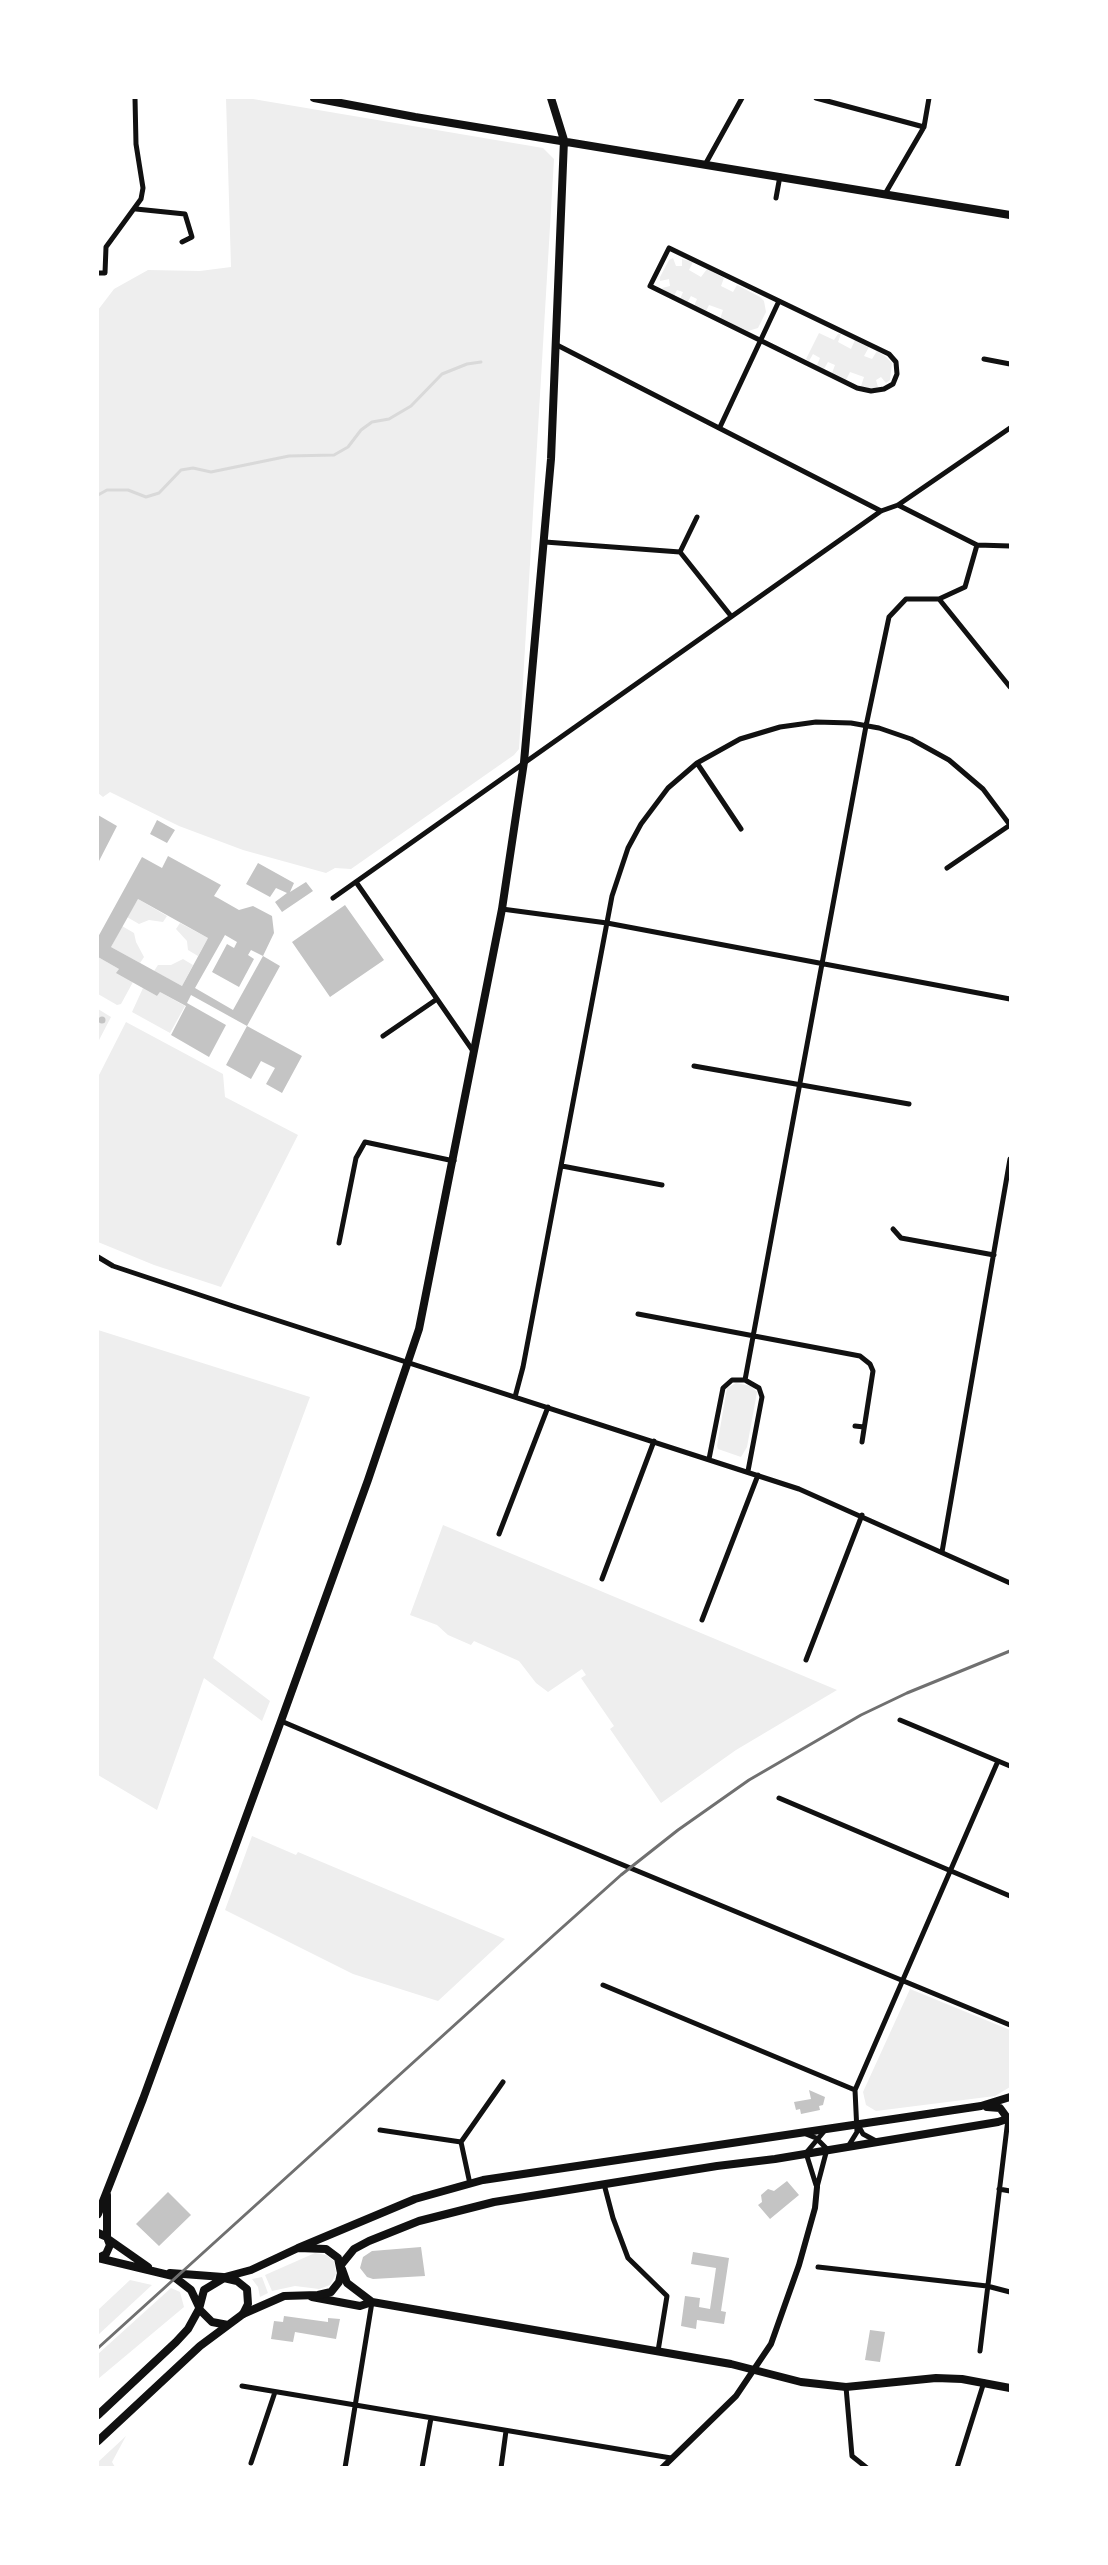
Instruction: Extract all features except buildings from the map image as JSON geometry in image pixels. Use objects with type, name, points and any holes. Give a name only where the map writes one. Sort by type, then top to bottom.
[{"type":"main road","points":[[314,98],[415,117],[780,175],[1011,215]]},
{"type":"main road","points":[[98,2214],[281,1721],[409,1363],[419,1329],[502,909],[524,762],[545,542],[564,140],[550,98]]},
{"type":"main road","points":[[98,2415],[188,2329],[199,2308],[204,2290],[224,2277],[251,2270],[385,2210],[470,2184],[981,2106],[1011,2097]]},
{"type":"main road","points":[[98,2441],[193,2353],[243,2314],[284,2296],[326,2294],[334,2289],[341,2267],[354,2249],[419,2221],[494,2202],[1009,2119],[1000,2108],[981,2106]]},
{"type":"main road","points":[[98,2258],[108,2252],[107,2192]]},
{"type":"main road","points":[[98,2233],[151,2269]]},
{"type":"main road","points":[[298,2248],[326,2249],[338,2258],[347,2283],[372,2302],[658,2351],[755,2370],[801,2382],[846,2387],[936,2378],[984,2382],[1011,2388]]},
{"type":"main road","points":[[98,2258],[164,2272],[224,2277],[237,2281],[247,2289],[249,2298],[243,2314]]},
{"type":"main road","points":[[164,2272],[186,2284],[199,2308],[212,2322],[228,2325]]},
{"type":"main road","points":[[306,2296],[360,2306],[372,2302]]},
{"type":"street","points":[[98,273],[105,273],[103,257],[106,248],[136,209],[143,188],[136,144],[135,98]]},
{"type":"street","points":[[706,163],[742,98]]},
{"type":"street","points":[[816,98],[924,127]]},
{"type":"street","points":[[885,194],[924,127],[929,98]]},
{"type":"street","points":[[776,198],[780,175]]},
{"type":"street","points":[[136,209],[185,214],[192,237],[182,242]]},
{"type":"street","points":[[669,248],[749,287],[889,354],[896,362],[897,374],[892,384],[884,389],[871,391],[857,388],[650,286],[669,248]]},
{"type":"street","points":[[749,287],[753,279]]},
{"type":"street","points":[[720,427],[779,301]]},
{"type":"street","points":[[555,344],[881,511]]},
{"type":"street","points":[[984,359],[1011,364]]},
{"type":"street","points":[[333,898],[881,511],[898,505],[1011,428]]},
{"type":"street","points":[[898,505],[977,545],[1011,546]]},
{"type":"street","points":[[680,552],[697,517]]},
{"type":"street","points":[[545,542],[680,552],[731,616]]},
{"type":"street","points":[[745,1380],[866,726],[890,617],[906,599],[939,599],[964,587],[977,545]]},
{"type":"street","points":[[939,599],[1011,687]]},
{"type":"street","points":[[515,1397],[523,1367],[617,876],[635,834],[668,788],[697,764],[740,739],[780,727],[835,722],[866,726],[911,739],[949,760],[983,789],[1010,825],[947,868]]},
{"type":"street","points":[[697,764],[741,830]]},
{"type":"street","points":[[356,882],[474,1052]]},
{"type":"street","points":[[502,909],[607,923],[1011,999]]},
{"type":"street","points":[[383,1036],[437,999]]},
{"type":"street","points":[[694,1066],[909,1104]]},
{"type":"street","points":[[339,1243],[356,1158],[365,1142],[454,1161]]},
{"type":"street","points":[[942,1552],[1011,1159]]},
{"type":"street","points":[[562,1166],[662,1185]]},
{"type":"street","points":[[892,1229],[901,1238],[994,1255]]},
{"type":"street","points":[[98,1257],[113,1266],[758,1474],[862,1515],[1011,1583]]},
{"type":"street","points":[[638,1314],[854,1354],[866,1359],[873,1371],[862,1442]]},
{"type":"street","points":[[709,1459],[723,1388],[732,1380],[745,1380],[759,1388],[762,1397],[748,1471]]},
{"type":"street","points":[[499,1534],[548,1407]]},
{"type":"street","points":[[855,1426],[864,1427]]},
{"type":"street","points":[[602,1579],[654,1441]]},
{"type":"street","points":[[702,1620],[758,1474]]},
{"type":"street","points":[[806,1660],[862,1515]]},
{"type":"street","points":[[900,1720],[1011,1766]]},
{"type":"street","points":[[281,1721],[638,1872],[1011,2025]]},
{"type":"street","points":[[849,2145],[857,2132],[858,2123],[855,2090],[998,1761]]},
{"type":"street","points":[[778,1798],[1011,1896]]},
{"type":"street","points":[[603,1985],[855,2090]]},
{"type":"street","points":[[470,2184],[462,2142],[503,2082]]},
{"type":"street","points":[[980,2351],[1009,2119]]},
{"type":"street","points":[[858,2123],[863,2134],[876,2141]]},
{"type":"street","points":[[817,2187],[806,2152],[826,2129]]},
{"type":"street","points":[[380,2130],[462,2142]]},
{"type":"street","points":[[662,2468],[736,2396],[771,2344],[799,2265],[815,2208],[817,2187],[827,2149],[816,2138],[802,2132]]},
{"type":"street","points":[[604,2184],[613,2218],[628,2258],[668,2296],[658,2351]]},
{"type":"street","points":[[999,2189],[1011,2191]]},
{"type":"street","points":[[818,2267],[987,2286],[1011,2292]]},
{"type":"street","points":[[345,2468],[372,2302]]},
{"type":"street","points":[[957,2468],[984,2382]]},
{"type":"street","points":[[242,2386],[671,2458]]},
{"type":"street","points":[[846,2387],[852,2456],[867,2468]]},
{"type":"street","points":[[251,2463],[275,2392]]},
{"type":"street","points":[[422,2468],[431,2418]]},
{"type":"street","points":[[501,2468],[506,2431]]},
{"type":"shaded area","points":[[226,98],[247,98],[543,148],[554,159],[519,749],[514,755],[351,869],[335,868],[326,873],[243,850],[179,826],[110,792],[103,797],[98,793],[98,310],[114,289],[148,270],[200,271],[231,267]]},
{"type":"shaded area","points":[[673,258],[676,266],[682,266],[682,259],[693,262],[689,270],[701,277],[707,269],[724,278],[721,286],[733,292],[737,285],[760,297],[764,301],[766,312],[758,328],[748,331],[720,319],[723,310],[709,305],[706,311],[694,306],[697,299],[691,296],[687,303],[680,299],[683,292],[677,290],[674,296],[666,292],[662,288],[670,286],[669,279],[660,281],[660,277],[669,260]]},
{"type":"shaded area","points":[[819,333],[834,340],[838,334],[841,334],[838,342],[851,349],[855,340],[869,347],[864,356],[872,359],[877,351],[892,363],[890,380],[886,383],[881,377],[876,380],[878,387],[870,389],[861,386],[864,377],[850,372],[846,380],[832,373],[835,365],[828,362],[824,369],[817,365],[820,358],[813,354],[809,361],[806,359]]},
{"type":"shaded area","points":[[138,899],[167,916],[163,922],[149,920],[139,924],[127,917]]},
{"type":"shaded area","points":[[180,923],[208,938],[198,956],[188,950],[187,941],[176,929]]},
{"type":"shaded area","points":[[122,926],[134,933],[144,957],[140,963],[111,947]]},
{"type":"shaded area","points":[[98,957],[119,969],[117,973],[133,982],[121,1004],[117,1005],[98,994]]},
{"type":"shaded area","points":[[183,959],[193,965],[182,986],[154,971],[158,965],[171,965]]},
{"type":"shaded area","points":[[143,988],[157,996],[160,992],[185,1006],[170,1033],[132,1012]]},
{"type":"shaded area","points":[[98,1009],[111,1017],[98,1042]]},
{"type":"shaded area","points":[[126,1022],[223,1074],[225,1097],[298,1135],[221,1287],[154,1265],[98,1242],[98,1077]]},
{"type":"shaded area","points":[[98,1330],[310,1397],[213,1658],[270,1701],[262,1721],[204,1678],[157,1810],[98,1775]]},
{"type":"shaded area","points":[[736,1383],[751,1386],[757,1392],[747,1447],[741,1457],[718,1449],[717,1446],[727,1388]]},
{"type":"shaded area","points":[[443,1525],[837,1690],[736,1750],[661,1803],[610,1729],[614,1726],[581,1678],[586,1675],[582,1669],[548,1692],[536,1683],[519,1661],[474,1641],[471,1645],[448,1635],[437,1625],[410,1615]]},
{"type":"shaded area","points":[[252,1836],[296,1855],[298,1852],[505,1939],[438,2001],[353,1974],[225,1910]]},
{"type":"shaded area","points":[[910,1989],[1010,2030],[1010,2087],[995,2096],[876,2111],[866,2105],[863,2092]]},
{"type":"shaded area","points":[[315,2253],[326,2255],[334,2261],[336,2274],[330,2285],[319,2289],[295,2286],[272,2291],[265,2275]]},
{"type":"shaded area","points":[[262,2277],[268,2293],[260,2297],[258,2287],[252,2279]]},
{"type":"shaded area","points":[[130,2280],[152,2285],[98,2335],[98,2310]]},
{"type":"shaded area","points":[[171,2288],[180,2292],[184,2307],[98,2379],[98,2354]]},
{"type":"shaded area","points":[[126,2436],[112,2462],[115,2467],[98,2467],[98,2462]]},
{"type":"waterway","points":[[98,495],[107,490],[128,490],[146,497],[159,493],[181,470],[193,468],[211,472],[289,456],[334,455],[348,447],[361,430],[372,422],[389,419],[411,406],[442,374],[467,364],[481,362]]},
{"type":"railway","points":[[98,2348],[621,1875],[678,1830],[749,1780],[861,1715],[907,1693],[1010,1651]]}]
